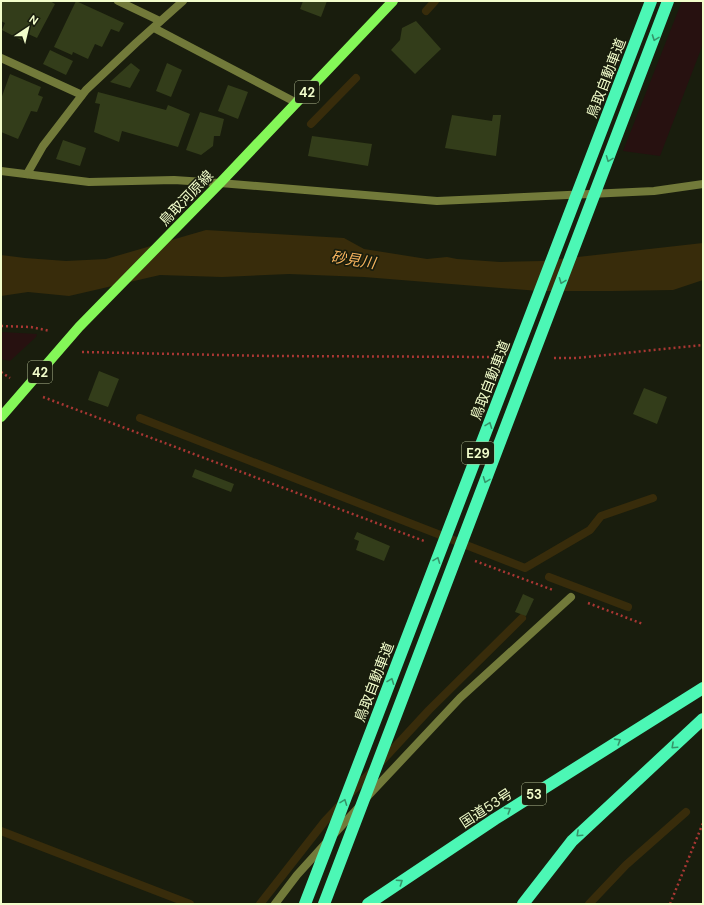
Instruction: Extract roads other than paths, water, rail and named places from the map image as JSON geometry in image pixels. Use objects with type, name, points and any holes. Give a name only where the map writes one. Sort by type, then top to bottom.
[{"type":"highway","name":"鳥取自動車道","points":[[305,904],[651,1]]},
{"type":"highway","name":"E29","points":[[324,904],[668,1]]},
{"type":"highway","name":"国道53号","points":[[368,904],[495,819],[703,688]]},
{"type":"highway","points":[[523,904],[572,841],[703,719]]},
{"type":"main road","name":"鳥取河原線","points":[[1,417],[79,327],[220,183],[393,1]]},
{"type":"street","points":[[118,1],[160,21]]},
{"type":"street","points":[[27,174],[43,146],[82,95],[136,42],[154,28],[183,1]]},
{"type":"street","points":[[154,28],[297,103]]},
{"type":"street","points":[[1,58],[82,95]]},
{"type":"street","points":[[1,171],[89,182],[174,180],[437,201],[654,192],[703,184]]},
{"type":"street","points":[[275,904],[302,870],[380,783],[460,698],[571,597]]},
{"type":"water","name":"砂見川","points":[[206,230],[344,238],[364,249],[427,259],[447,257],[500,262],[542,261],[703,243],[703,280],[673,290],[539,291],[364,277],[289,274],[222,277],[160,275],[69,296],[28,292],[1,296],[1,255],[66,261],[106,259]]},
{"type":"waterway","points":[[426,11],[435,1]]},
{"type":"waterway","points":[[311,124],[356,78]]},
{"type":"waterway","points":[[140,418],[525,568],[590,530],[601,516],[653,498]]},
{"type":"waterway","points":[[549,577],[628,607]]},
{"type":"waterway","points":[[381,762],[429,710],[522,618]]},
{"type":"waterway","points":[[349,795],[373,770]]},
{"type":"waterway","points":[[260,904],[325,821],[341,804]]},
{"type":"waterway","points":[[589,904],[626,865],[686,812]]},
{"type":"waterway","points":[[1,831],[190,904]]}]
